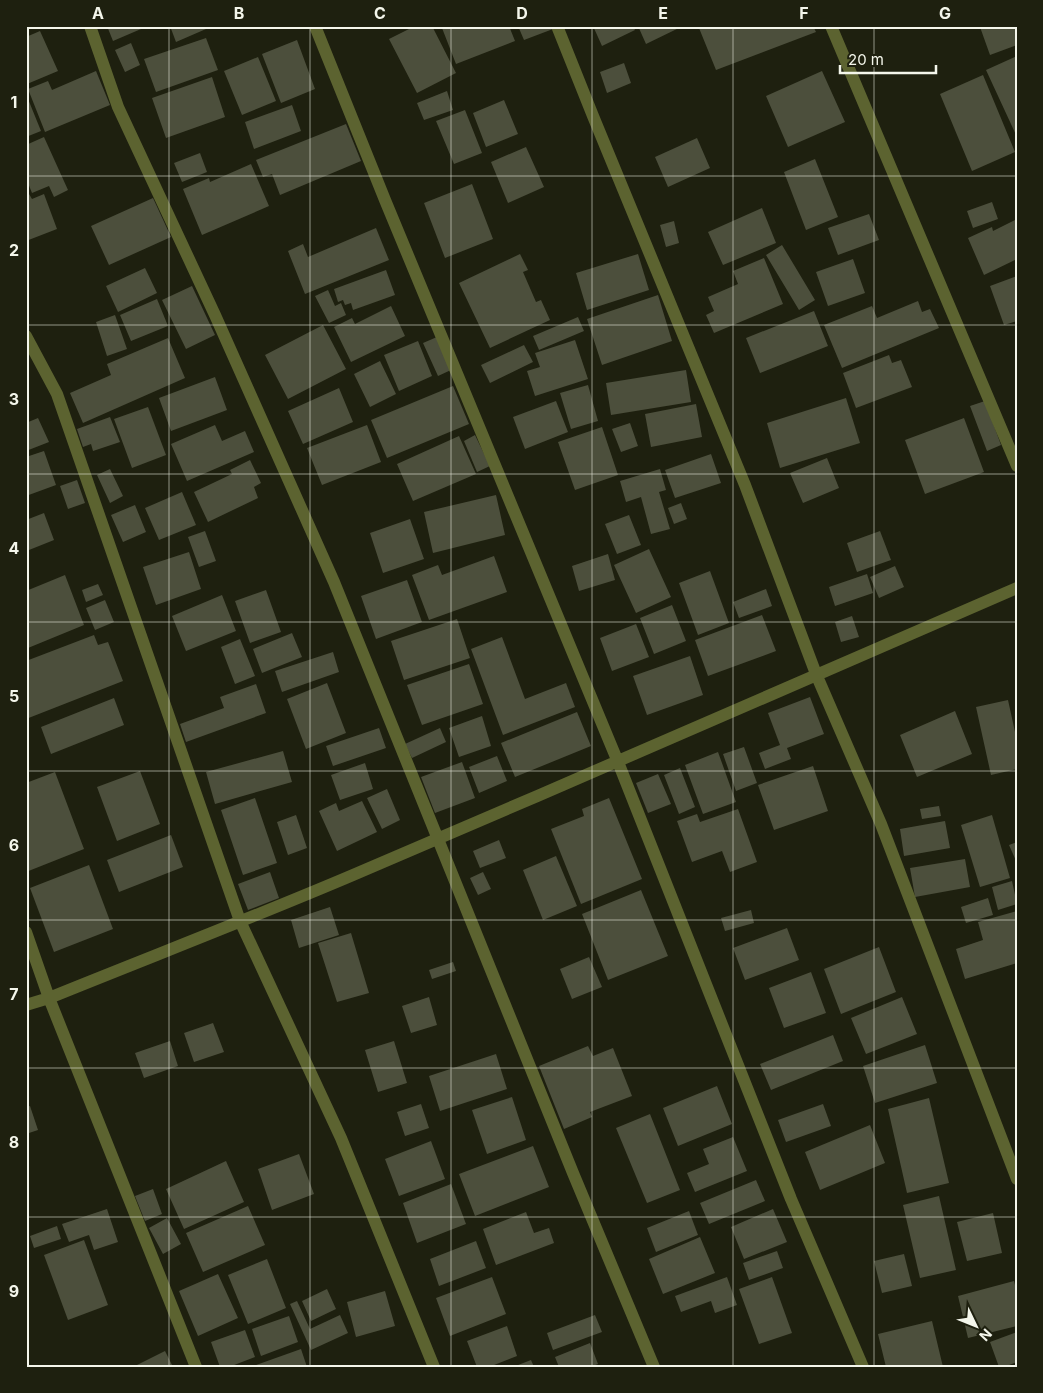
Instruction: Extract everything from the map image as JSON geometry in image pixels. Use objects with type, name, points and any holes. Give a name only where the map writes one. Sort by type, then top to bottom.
[{"type":"street","points":[[90,26],[118,107],[215,315],[334,582],[654,1367]]},
{"type":"street","points":[[315,26],[388,209],[618,762],[791,1199],[862,1367]]},
{"type":"street","points":[[558,26],[592,116],[746,485],[816,674],[881,824],[1017,1179]]},
{"type":"street","points":[[831,26],[1017,466]]},
{"type":"street","points":[[26,336],[57,394],[240,921],[341,1138],[434,1367]]},
{"type":"street","points":[[26,1005],[49,998],[353,875],[1017,588]]},
{"type":"street","points":[[26,932],[49,998],[196,1367]]},
{"type":"building","points":[[107,26],[148,26],[113,41]]},
{"type":"building","points":[[170,26],[205,26],[206,29],[176,42]]},
{"type":"building","points":[[415,26],[432,26],[456,73],[417,93],[389,39]]},
{"type":"building","points":[[446,26],[509,26],[515,41],[456,64],[442,28]]},
{"type":"building","points":[[518,26],[552,26],[553,29],[524,40]]},
{"type":"building","points":[[593,26],[633,26],[635,30],[602,46]]},
{"type":"building","points":[[638,26],[683,26],[646,44]]},
{"type":"building","points":[[703,26],[813,26],[816,32],[716,70],[699,28]]},
{"type":"building","points":[[1017,26],[1017,45],[990,55],[980,27]]},
{"type":"building","points":[[40,31],[58,71],[27,84],[26,37]]},
{"type":"building","points":[[206,38],[218,70],[156,92],[144,59]]},
{"type":"building","points":[[297,40],[315,89],[281,103],[262,54]]},
{"type":"building","points":[[131,43],[140,65],[125,72],[115,50]]},
{"type":"building","points":[[1017,56],[1017,137],[986,70]]},
{"type":"building","points":[[258,57],[276,101],[242,115],[224,71]]},
{"type":"building","points":[[624,63],[631,83],[607,93],[600,72]]},
{"type":"building","points":[[96,71],[110,105],[45,132],[28,89],[48,81],[52,90]]},
{"type":"building","points":[[822,71],[845,122],[788,147],[766,96]]},
{"type":"building","points":[[983,75],[1015,152],[972,171],[940,94]]},
{"type":"building","points":[[212,77],[225,117],[166,138],[152,98]]},
{"type":"building","points":[[447,91],[453,110],[424,120],[417,103]]},
{"type":"building","points":[[26,94],[41,131],[26,137]]},
{"type":"building","points":[[504,100],[518,134],[486,147],[473,113]]},
{"type":"building","points":[[292,105],[301,131],[254,149],[245,122]]},
{"type":"building","points":[[465,110],[482,153],[454,164],[436,121]]},
{"type":"building","points":[[346,124],[361,161],[280,195],[272,174],[263,177],[256,160]]},
{"type":"building","points":[[44,137],[68,190],[54,197],[49,186],[32,193],[28,183],[26,184],[26,145]]},
{"type":"building","points":[[697,138],[710,168],[668,187],[655,157]]},
{"type":"building","points":[[526,147],[544,187],[508,203],[491,162]]},
{"type":"building","points":[[200,153],[207,172],[182,182],[174,163]]},
{"type":"building","points":[[815,159],[838,217],[806,230],[784,172]]},
{"type":"building","points":[[251,164],[269,206],[202,235],[183,189],[209,178],[210,182]]},
{"type":"building","points":[[472,184],[493,239],[445,258],[424,203]]},
{"type":"building","points":[[29,194],[32,199],[44,194],[57,229],[26,241],[26,195]]},
{"type":"building","points":[[153,198],[171,237],[109,265],[91,226]]},
{"type":"building","points":[[992,202],[998,219],[973,228],[967,211]]},
{"type":"building","points":[[762,208],[776,243],[723,265],[708,232]]},
{"type":"building","points":[[869,214],[879,240],[838,255],[828,228]]},
{"type":"building","points":[[1017,219],[1017,259],[984,275],[968,238],[992,227],[993,231]]},
{"type":"building","points":[[674,221],[679,243],[666,247],[660,225]]},
{"type":"building","points":[[376,228],[389,260],[305,294],[288,251],[303,244],[308,257]]},
{"type":"building","points":[[782,245],[815,300],[799,310],[766,255]]},
{"type":"building","points":[[520,254],[528,270],[523,272],[536,302],[541,300],[550,320],[490,348],[459,283]]},
{"type":"building","points":[[638,254],[649,290],[587,310],[576,273]]},
{"type":"building","points":[[764,258],[783,304],[714,333],[706,315],[714,311],[708,297],[738,284],[733,271]]},
{"type":"building","points":[[853,259],[865,293],[828,306],[816,272]]},
{"type":"building","points":[[145,268],[157,293],[118,312],[106,286]]},
{"type":"building","points":[[386,270],[395,295],[353,310],[351,303],[345,305],[343,300],[338,302],[334,289]]},
{"type":"building","points":[[1017,276],[1017,321],[1004,325],[990,286]]},
{"type":"building","points":[[192,286],[215,335],[186,349],[162,300]]},
{"type":"building","points":[[328,290],[335,306],[341,303],[346,315],[329,323],[315,296]]},
{"type":"building","points":[[658,295],[672,341],[602,365],[587,319]]},
{"type":"building","points":[[157,299],[168,326],[131,341],[120,315]]},
{"type":"building","points":[[918,301],[922,312],[930,309],[939,328],[842,368],[824,325],[872,306],[877,318]]},
{"type":"building","points":[[391,306],[405,336],[351,362],[334,327],[352,318],[355,324]]},
{"type":"building","points":[[814,311],[828,346],[760,373],[746,338]]},
{"type":"building","points":[[115,315],[127,349],[107,356],[96,322]]},
{"type":"building","points":[[578,317],[584,331],[539,350],[533,336]]},
{"type":"building","points":[[323,325],[346,369],[288,399],[265,355]]},
{"type":"building","points":[[437,337],[451,370],[438,376],[423,343]]},
{"type":"building","points":[[168,338],[185,378],[83,423],[70,393],[111,375],[107,364]]},
{"type":"building","points":[[575,340],[588,379],[535,396],[527,371],[540,367],[535,353]]},
{"type":"building","points":[[418,341],[432,376],[399,391],[384,355]]},
{"type":"building","points":[[524,345],[533,362],[490,383],[481,365]]},
{"type":"building","points":[[889,355],[892,363],[901,360],[912,387],[856,408],[843,373]]},
{"type":"building","points":[[380,361],[396,394],[370,407],[354,374]]},
{"type":"building","points":[[686,370],[691,402],[611,415],[606,383]]},
{"type":"building","points":[[215,377],[227,410],[171,431],[159,398]]},
{"type":"building","points":[[588,385],[598,421],[571,429],[560,393]]},
{"type":"building","points":[[453,386],[469,424],[387,458],[371,420]]},
{"type":"building","points":[[339,388],[353,422],[303,444],[288,411]]},
{"type":"building","points":[[846,398],[860,443],[780,468],[767,423]]},
{"type":"building","points":[[556,401],[568,432],[525,449],[513,417]]},
{"type":"building","points":[[985,401],[1001,445],[987,451],[970,406]]},
{"type":"building","points":[[696,404],[702,437],[651,447],[645,414]]},
{"type":"building","points":[[148,407],[166,455],[132,468],[114,419]]},
{"type":"building","points":[[110,417],[120,442],[93,451],[91,444],[83,447],[77,429]]},
{"type":"building","points":[[38,418],[49,442],[26,451],[26,423]]},
{"type":"building","points":[[964,418],[984,472],[925,494],[905,440]]},
{"type":"building","points":[[630,423],[638,446],[621,452],[612,429]]},
{"type":"building","points":[[215,425],[222,441],[245,431],[254,452],[187,481],[171,444]]},
{"type":"building","points":[[367,425],[381,462],[322,485],[307,448]]},
{"type":"building","points":[[602,427],[618,475],[575,490],[558,442]]},
{"type":"building","points":[[475,435],[490,466],[477,472],[464,441]]},
{"type":"building","points":[[459,436],[476,474],[413,501],[397,464]]},
{"type":"building","points":[[44,451],[56,485],[26,496],[26,457]]},
{"type":"building","points":[[711,454],[721,483],[675,498],[665,470]]},
{"type":"building","points":[[827,458],[839,488],[803,503],[790,473]]},
{"type":"building","points":[[250,460],[261,483],[254,487],[258,498],[208,522],[194,492],[232,474],[230,470]]},
{"type":"building","points":[[110,469],[123,496],[110,503],[97,475]]},
{"type":"building","points":[[660,469],[666,490],[659,492],[670,529],[651,534],[641,497],[626,502],[620,481]]},
{"type":"building","points":[[77,480],[85,503],[68,509],[60,486]]},
{"type":"building","points":[[182,492],[196,525],[159,540],[145,508]]},
{"type":"building","points":[[496,495],[505,535],[433,553],[424,512]]},
{"type":"building","points":[[681,503],[687,519],[674,524],[668,508]]},
{"type":"building","points":[[135,505],[146,532],[123,542],[111,515]]},
{"type":"building","points":[[44,513],[54,540],[29,550],[26,544],[26,520]]},
{"type":"building","points":[[629,515],[641,545],[617,554],[605,524]]},
{"type":"building","points":[[410,519],[424,559],[383,573],[370,533]]},
{"type":"building","points":[[205,531],[216,561],[199,567],[188,537]]},
{"type":"building","points":[[880,531],[891,560],[857,572],[847,543]]},
{"type":"building","points":[[649,549],[671,597],[636,613],[614,565]]},
{"type":"building","points":[[189,552],[201,589],[156,605],[143,567]]},
{"type":"building","points":[[608,554],[615,580],[579,591],[572,566]]},
{"type":"building","points":[[494,556],[507,592],[429,620],[412,575],[438,565],[442,575]]},
{"type":"building","points":[[895,566],[904,587],[879,598],[870,577]]},
{"type":"building","points":[[710,571],[729,623],[698,635],[679,583]]},
{"type":"building","points":[[867,574],[873,593],[835,606],[829,587]]},
{"type":"building","points":[[65,575],[84,625],[28,648],[26,644],[26,591]]},
{"type":"building","points":[[407,580],[422,622],[376,639],[361,596]]},
{"type":"building","points":[[98,584],[103,595],[86,602],[82,590]]},
{"type":"building","points":[[766,589],[772,606],[739,618],[733,602]]},
{"type":"building","points":[[266,590],[281,632],[250,643],[235,601]]},
{"type":"building","points":[[222,595],[236,631],[186,651],[172,616]]},
{"type":"building","points":[[105,600],[114,622],[95,630],[86,608]]},
{"type":"building","points":[[672,605],[686,641],[654,654],[640,618]]},
{"type":"building","points":[[762,615],[776,651],[708,676],[695,640]]},
{"type":"building","points":[[852,616],[859,637],[841,642],[835,622]]},
{"type":"building","points":[[457,619],[470,658],[404,680],[391,641]]},
{"type":"building","points":[[636,624],[649,657],[612,671],[600,638]]},
{"type":"building","points":[[292,633],[302,657],[262,673],[253,649]]},
{"type":"building","points":[[94,635],[98,645],[108,642],[123,681],[26,719],[26,661]]},
{"type":"building","points":[[502,637],[525,699],[566,683],[575,707],[503,735],[471,649]]},
{"type":"building","points":[[240,639],[255,676],[235,684],[221,647]]},
{"type":"building","points":[[333,652],[339,672],[282,692],[275,671]]},
{"type":"building","points":[[690,656],[703,695],[647,715],[633,676]]},
{"type":"building","points":[[469,664],[483,704],[422,725],[407,685]]},
{"type":"building","points":[[327,683],[346,733],[306,749],[287,699]]},
{"type":"building","points":[[256,684],[266,713],[186,742],[180,724],[224,708],[220,697]]},
{"type":"building","points":[[810,697],[824,734],[787,748],[791,759],[765,769],[759,753],[780,745],[768,713]]},
{"type":"building","points":[[114,698],[124,725],[51,754],[41,727]]},
{"type":"building","points":[[1008,700],[1017,741],[1017,769],[991,775],[976,707]]},
{"type":"building","points":[[955,711],[972,754],[917,777],[900,735]]},
{"type":"building","points":[[577,712],[591,746],[515,777],[501,743]]},
{"type":"building","points":[[482,716],[491,746],[459,757],[449,728]]},
{"type":"building","points":[[379,728],[386,748],[333,766],[326,746]]},
{"type":"building","points":[[440,728],[446,742],[412,758],[405,744]]},
{"type":"building","points":[[744,747],[757,783],[736,791],[723,754]]},
{"type":"building","points":[[283,751],[292,782],[215,804],[206,772]]},
{"type":"building","points":[[718,752],[736,802],[703,814],[685,765]]},
{"type":"building","points":[[497,756],[507,781],[479,793],[469,767]]},
{"type":"building","points":[[462,762],[475,798],[435,813],[421,777]]},
{"type":"building","points":[[365,763],[373,789],[340,800],[331,775]]},
{"type":"building","points":[[813,766],[828,811],[774,830],[758,785]]},
{"type":"building","points":[[680,768],[695,807],[679,814],[664,775]]},
{"type":"building","points":[[140,771],[160,824],[117,841],[97,787]]},
{"type":"building","points":[[55,772],[84,849],[26,872],[26,783]]},
{"type":"building","points":[[658,774],[671,804],[648,813],[636,783]]},
{"type":"building","points":[[387,789],[400,820],[382,829],[367,798]]},
{"type":"building","points":[[255,798],[277,863],[243,875],[221,810]]},
{"type":"building","points":[[609,798],[642,879],[581,904],[551,829],[584,816],[582,809]]},
{"type":"building","points":[[362,801],[377,832],[337,851],[319,811],[336,803],[339,811]]},
{"type":"building","points":[[939,806],[941,816],[922,819],[920,809]]},
{"type":"building","points":[[738,809],[757,862],[730,872],[722,851],[692,862],[677,821],[697,814],[700,822]]},
{"type":"building","points":[[296,815],[307,848],[288,855],[277,822]]},
{"type":"building","points":[[992,815],[1010,878],[980,887],[961,825]]},
{"type":"building","points":[[945,821],[950,848],[904,856],[900,829]]},
{"type":"building","points":[[171,835],[183,867],[119,892],[107,860]]},
{"type":"building","points":[[499,840],[506,858],[480,868],[473,851]]},
{"type":"building","points":[[1017,842],[1017,863],[1009,845]]},
{"type":"building","points":[[556,856],[577,906],[543,920],[523,870]]},
{"type":"building","points":[[965,859],[970,887],[915,897],[910,868]]},
{"type":"building","points":[[89,865],[113,929],[54,952],[30,888]]},
{"type":"building","points":[[270,872],[279,898],[248,910],[238,884]]},
{"type":"building","points":[[483,872],[491,889],[478,895],[470,878]]},
{"type":"building","points":[[1012,881],[1017,904],[998,910],[992,887]]},
{"type":"building","points":[[641,890],[668,956],[608,980],[582,914]]},
{"type":"building","points":[[988,898],[993,915],[966,923],[961,907]]},
{"type":"building","points":[[330,907],[339,935],[299,948],[291,920]]},
{"type":"building","points":[[751,910],[754,923],[725,931],[721,918]]},
{"type":"building","points":[[1017,911],[1017,963],[965,979],[956,949],[983,940],[978,922]]},
{"type":"building","points":[[787,928],[799,960],[745,980],[733,948]]},
{"type":"building","points":[[351,933],[369,993],[337,1002],[318,943]]},
{"type":"building","points":[[879,947],[896,992],[841,1014],[824,969]]},
{"type":"building","points":[[589,957],[602,987],[572,999],[560,969]]},
{"type":"building","points":[[453,962],[456,971],[432,979],[429,970]]},
{"type":"building","points":[[811,972],[826,1013],[784,1028],[769,988]]},
{"type":"building","points":[[429,997],[437,1025],[411,1033],[402,1006]]},
{"type":"building","points":[[902,997],[917,1034],[866,1054],[851,1018]]},
{"type":"building","points":[[213,1023],[224,1052],[194,1062],[184,1033]]},
{"type":"building","points":[[833,1035],[843,1061],[771,1090],[760,1064]]},
{"type":"building","points":[[170,1041],[178,1066],[144,1078],[135,1053]]},
{"type":"building","points":[[394,1041],[407,1083],[378,1092],[365,1050]]},
{"type":"building","points":[[925,1045],[937,1083],[875,1103],[863,1066]]},
{"type":"building","points":[[588,1046],[593,1056],[613,1048],[632,1096],[590,1112],[592,1117],[564,1129],[539,1066]]},
{"type":"building","points":[[496,1054],[507,1089],[440,1111],[429,1076]]},
{"type":"building","points":[[717,1086],[732,1124],[678,1146],[663,1108]]},
{"type":"building","points":[[512,1097],[526,1140],[487,1154],[472,1110]]},
{"type":"building","points":[[929,1098],[949,1183],[907,1193],[888,1109]]},
{"type":"building","points":[[421,1104],[429,1128],[405,1136],[397,1112]]},
{"type":"building","points":[[823,1104],[831,1126],[786,1142],[778,1120]]},
{"type":"building","points":[[30,1106],[38,1130],[26,1134],[26,1107]]},
{"type":"building","points":[[650,1114],[680,1190],[647,1203],[616,1128]]},
{"type":"building","points":[[870,1125],[885,1163],[820,1190],[805,1152]]},
{"type":"building","points":[[733,1137],[747,1171],[695,1192],[687,1173],[709,1164],[703,1149]]},
{"type":"building","points":[[431,1141],[445,1179],[399,1196],[385,1159]]},
{"type":"building","points":[[533,1146],[549,1187],[475,1216],[459,1174]]},
{"type":"building","points":[[299,1154],[314,1194],[272,1210],[258,1169]]},
{"type":"building","points":[[226,1161],[244,1202],[184,1229],[166,1189]]},
{"type":"building","points":[[756,1180],[765,1201],[709,1224],[700,1203]]},
{"type":"building","points":[[451,1184],[466,1224],[417,1243],[403,1203]]},
{"type":"building","points":[[153,1189],[162,1214],[145,1221],[135,1196]]},
{"type":"building","points":[[939,1196],[956,1270],[920,1278],[903,1205]]},
{"type":"building","points":[[248,1206],[265,1245],[203,1272],[186,1233]]},
{"type":"building","points":[[107,1209],[118,1242],[94,1250],[89,1235],[69,1242],[62,1224]]},
{"type":"building","points":[[773,1209],[787,1242],[744,1259],[731,1227]]},
{"type":"building","points":[[689,1211],[698,1235],[656,1252],[647,1228]]},
{"type":"building","points":[[526,1212],[534,1233],[549,1228],[554,1243],[496,1265],[483,1229]]},
{"type":"building","points":[[993,1213],[1002,1253],[967,1261],[957,1222]]},
{"type":"building","points":[[167,1218],[181,1244],[163,1254],[149,1228]]},
{"type":"building","points":[[57,1226],[61,1239],[34,1248],[30,1236]]},
{"type":"building","points":[[700,1237],[715,1273],[663,1294],[649,1259]]},
{"type":"building","points":[[84,1240],[108,1305],[68,1320],[44,1255]]},
{"type":"building","points":[[476,1241],[486,1268],[439,1286],[430,1259]]},
{"type":"building","points":[[777,1251],[783,1268],[749,1280],[743,1263]]},
{"type":"building","points":[[904,1254],[912,1286],[882,1293],[874,1261]]},
{"type":"building","points":[[267,1259],[286,1308],[248,1324],[228,1275]]},
{"type":"building","points":[[218,1274],[238,1318],[198,1336],[179,1291]]},
{"type":"building","points":[[492,1277],[506,1314],[450,1336],[436,1298]]},
{"type":"building","points":[[727,1277],[737,1305],[715,1313],[711,1301],[681,1312],[675,1296]]},
{"type":"building","points":[[772,1277],[792,1333],[759,1344],[739,1289]]},
{"type":"building","points":[[1014,1281],[1017,1293],[1017,1326],[968,1338],[958,1296]]},
{"type":"building","points":[[327,1289],[336,1309],[311,1321],[302,1301]]},
{"type":"building","points":[[385,1291],[395,1326],[356,1337],[347,1302]]},
{"type":"building","points":[[297,1301],[310,1329],[340,1315],[348,1333],[311,1350],[290,1304]]},
{"type":"building","points":[[595,1315],[602,1332],[553,1350],[547,1333]]},
{"type":"building","points":[[289,1316],[298,1342],[261,1356],[252,1329]]},
{"type":"building","points":[[932,1321],[943,1367],[886,1367],[878,1334]]},
{"type":"building","points":[[507,1326],[517,1356],[489,1367],[477,1367],[467,1341]]},
{"type":"building","points":[[245,1330],[255,1357],[229,1367],[220,1367],[211,1342]]},
{"type":"building","points":[[1017,1332],[1017,1362],[999,1367],[990,1342]]},
{"type":"building","points":[[590,1343],[598,1364],[590,1367],[559,1367],[555,1357]]},
{"type":"building","points":[[301,1349],[307,1367],[253,1367],[253,1366]]},
{"type":"building","points":[[165,1351],[173,1367],[133,1367]]},
{"type":"building","points":[[531,1360],[534,1367],[513,1367]]}]
